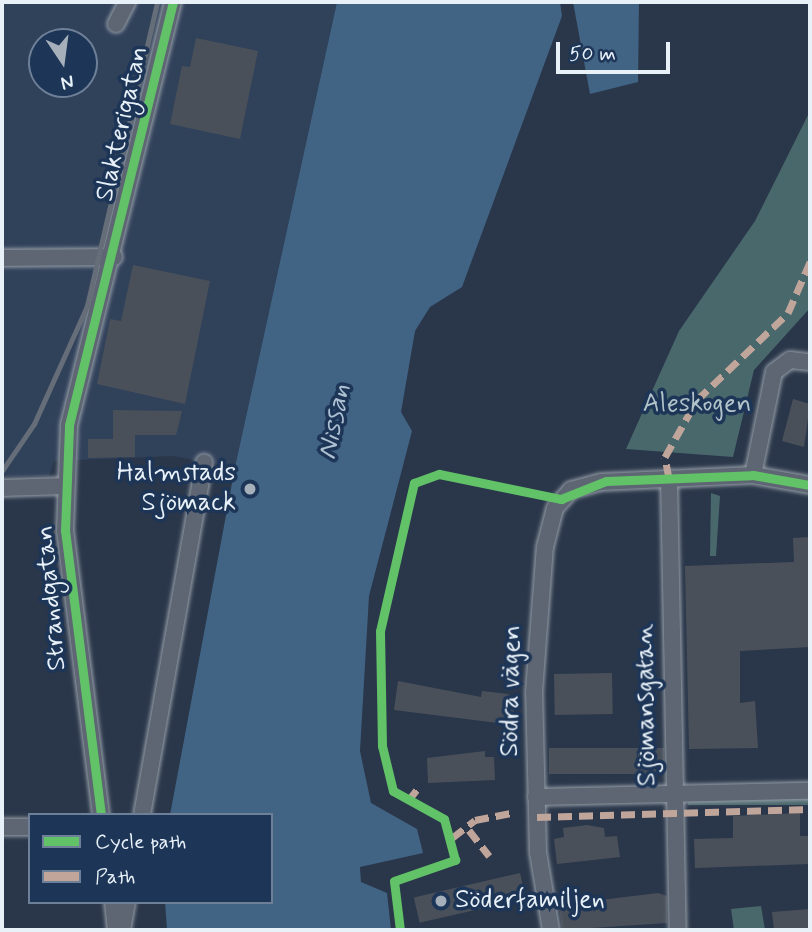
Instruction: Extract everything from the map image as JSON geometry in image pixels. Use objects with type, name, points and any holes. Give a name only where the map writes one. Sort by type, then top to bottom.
[{"type":"street","points":[[116,24],[127,2]]},
{"type":"street","name":"Slakterigatan","points":[[114,257],[173,2]]},
{"type":"street","points":[[2,258],[114,257]]},
{"type":"street","name":"Strandgatan","points":[[101,813],[81,687],[65,486],[80,376],[114,257]]},
{"type":"street","points":[[753,475],[774,372],[790,360],[810,362]]},
{"type":"street","points":[[142,813],[204,462]]},
{"type":"street","name":"Södra vägen","points":[[551,930],[536,797],[535,656],[548,526],[571,490],[601,482],[753,475],[810,485]]},
{"type":"street","name":"Sjömansgatan","points":[[669,478],[678,930]]},
{"type":"street","points":[[2,488],[65,486]]},
{"type":"street","points":[[536,797],[810,791]]},
{"type":"street","points":[[2,827],[28,827]]},
{"type":"street","points":[[113,904],[116,930]]},
{"type":"street","points":[[122,930],[127,904]]},
{"type":"shaded area","points":[[2,2],[337,2],[235,467],[172,456],[54,461],[49,476],[2,477]]},
{"type":"green space","name":"Aleskogen","points":[[810,111],[810,308],[754,370],[733,457],[626,449],[679,331],[755,221]]},
{"type":"green space","points":[[711,493],[720,496],[716,556],[710,556]]},
{"type":"green space","points":[[688,797],[810,797],[810,805],[688,805]]},
{"type":"green space","points":[[761,906],[765,930],[734,930],[731,909]]},
{"type":"water","name":"Nissan","points":[[337,2],[560,2],[562,16],[462,287],[430,307],[415,331],[401,412],[412,431],[369,596],[360,751],[371,803],[417,829],[423,853],[360,867],[361,882],[387,893],[391,930],[167,930],[165,904],[273,904],[273,813],[170,813],[235,467]]},
{"type":"water","points":[[573,2],[639,2],[638,82],[590,94]]},
{"type":"building","points":[[196,38],[258,51],[240,139],[170,124],[182,66],[190,67]]},
{"type":"building","points":[[133,265],[210,281],[185,404],[97,384],[110,319],[121,321]]},
{"type":"building","points":[[793,399],[810,404],[804,447],[782,441]]},
{"type":"building","points":[[113,410],[182,411],[176,435],[135,435],[135,457],[88,458],[88,439],[113,439]]},
{"type":"building","points":[[810,537],[810,647],[740,651],[740,703],[755,701],[758,748],[689,749],[685,566],[794,562],[793,538]]},
{"type":"building","points":[[612,673],[613,714],[555,715],[554,674]]},
{"type":"building","points":[[398,681],[481,697],[482,691],[508,694],[515,700],[513,725],[394,710]]},
{"type":"building","points":[[549,748],[664,748],[664,774],[549,774]]},
{"type":"building","points":[[485,751],[485,757],[494,757],[495,780],[428,783],[427,758]]},
{"type":"building","points":[[800,813],[800,836],[810,836],[810,864],[695,868],[694,839],[733,838],[733,816]]},
{"type":"building","points":[[587,825],[604,828],[605,837],[617,836],[620,857],[557,864],[554,839],[564,837],[563,828]]},
{"type":"building","points":[[520,873],[526,898],[420,923],[414,898]]},
{"type":"building","points":[[658,893],[667,896],[667,923],[562,930],[559,905]]},
{"type":"building","points":[[810,909],[810,930],[774,930],[772,912]]},
{"type":"railway","points":[[2,471],[34,424],[87,306],[157,2]]},
{"type":"marked path","points":[[669,478],[665,457],[697,400],[788,313],[810,262]]},
{"type":"marked path","points":[[408,801],[418,788]]},
{"type":"marked path","points":[[537,817],[810,809]]},
{"type":"marked path","points":[[452,838],[475,820],[512,813]]},
{"type":"marked path","points":[[469,830],[489,856]]},
{"type":"cycle path","points":[[101,813],[65,531],[69,425],[173,2]]},
{"type":"cycle path","points":[[400,930],[394,881],[455,860],[444,819],[393,791],[382,746],[380,631],[414,483],[439,474],[561,499],[606,481],[753,475],[810,485]]},
{"type":"place","name":"Halmstads Sjömack","points":[[250,489]]},
{"type":"place","name":"Söderfamiljen","points":[[441,901]]}]
